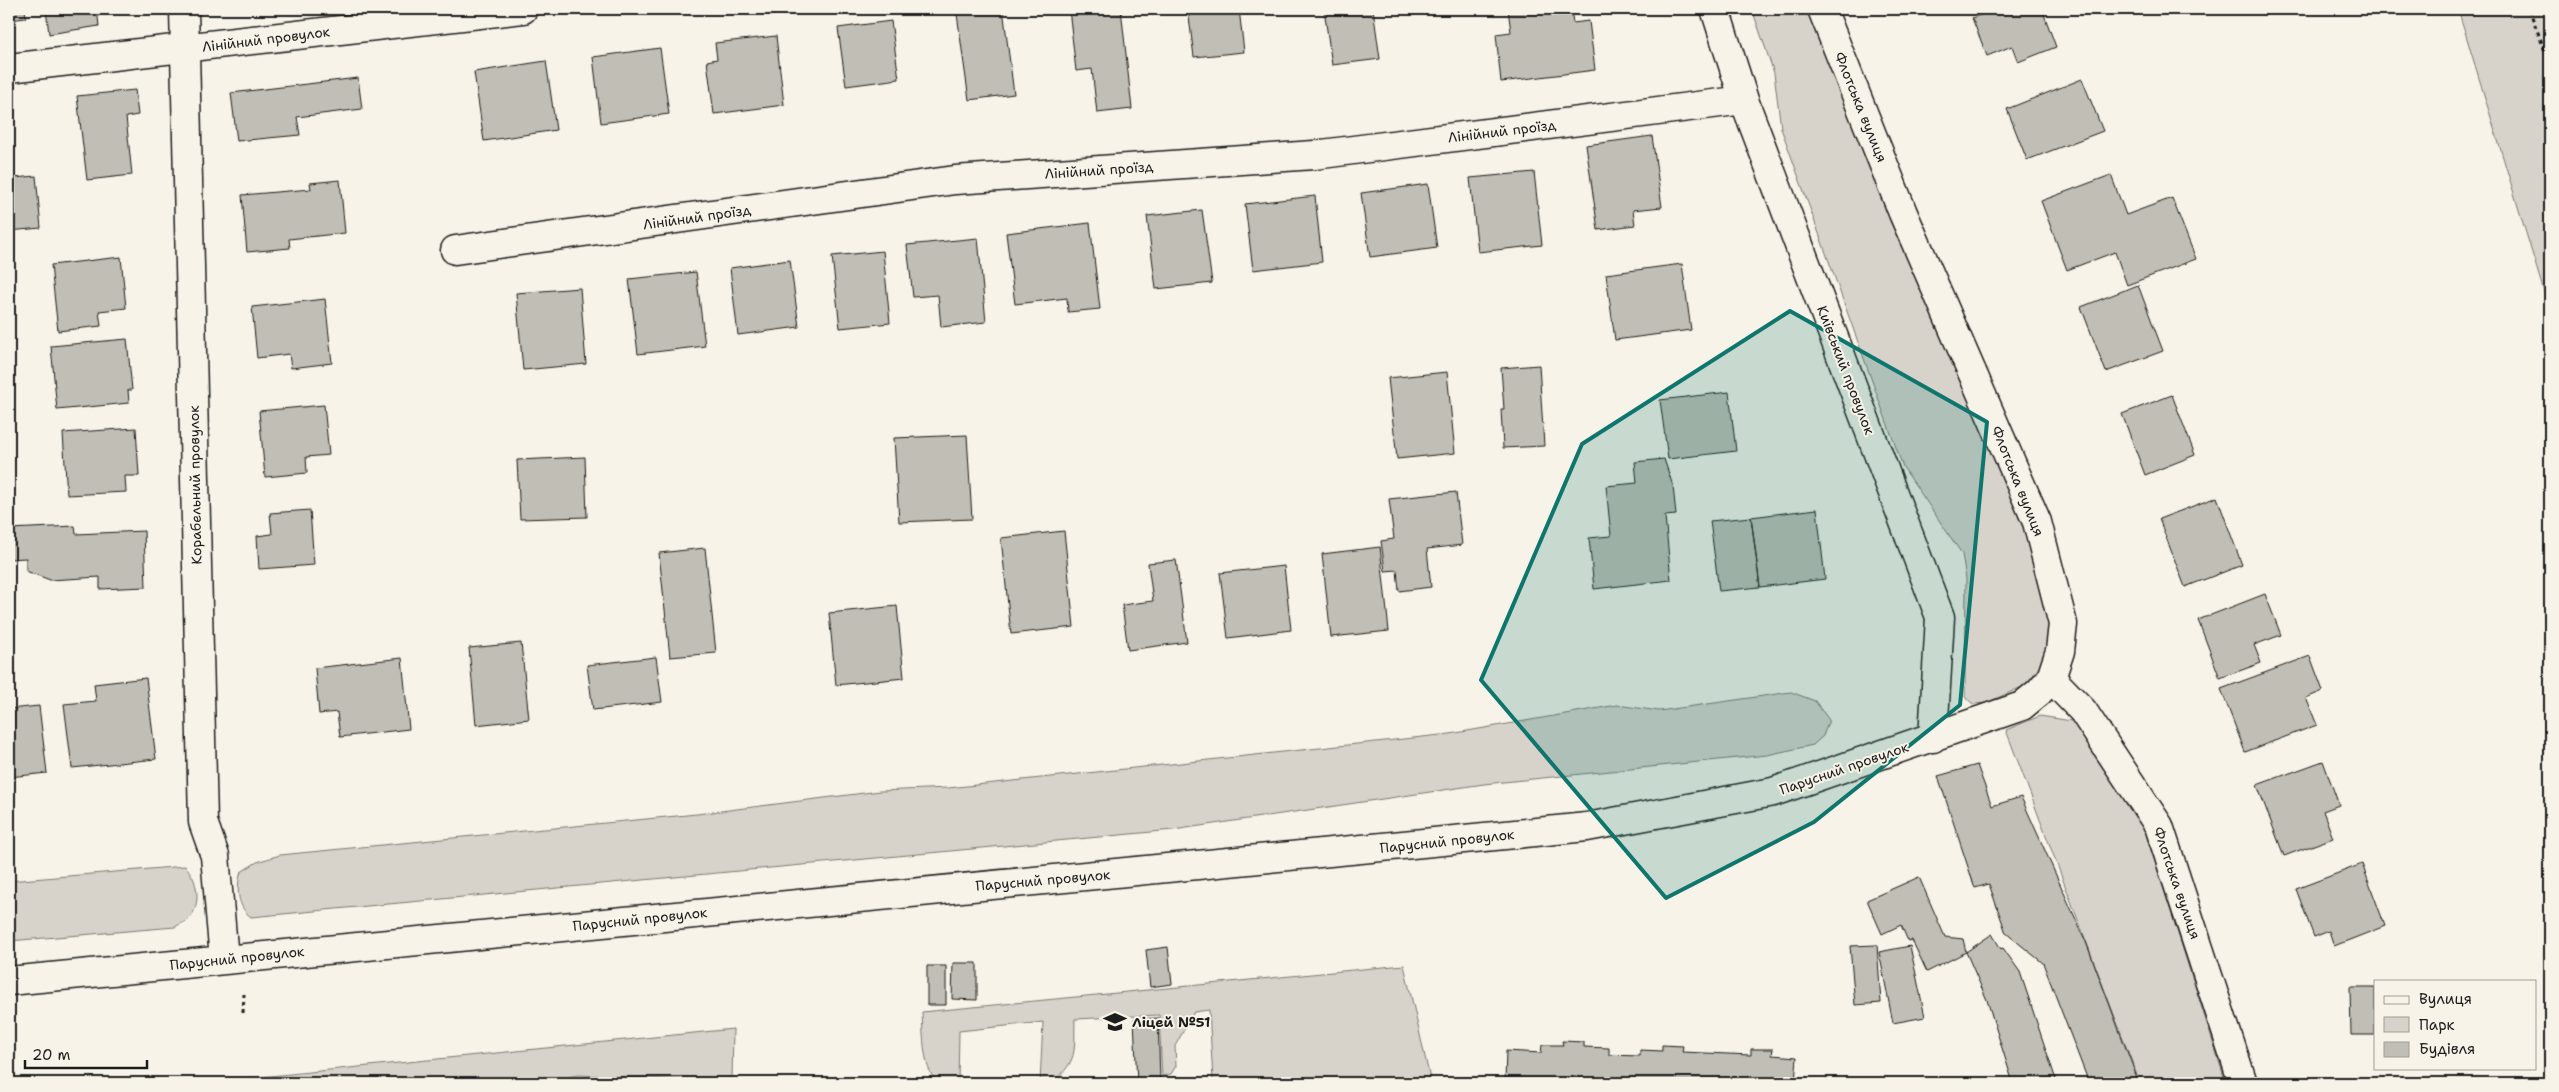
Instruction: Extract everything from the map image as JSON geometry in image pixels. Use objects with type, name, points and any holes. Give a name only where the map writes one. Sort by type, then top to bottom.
[{"type":"street","name":"Корабельний провулок","points":[[184,9],[203,822],[215,856],[224,959]]},
{"type":"street","name":"Лінійний провулок","points":[[9,68],[524,9]]},
{"type":"street","name":"Київський провулок","points":[[1714,9],[1744,100],[1940,617],[1933,738]]},
{"type":"street","name":"Флотська вулиця","points":[[1822,9],[1904,213],[2037,522],[2063,624],[2060,651],[2051,678],[2083,710],[2159,826],[2243,1083]]},
{"type":"street","name":"Лінійний проїзд","points":[[455,250],[956,180],[1314,155],[1744,100]]},
{"type":"street","name":"Парусний провулок","points":[[9,981],[1587,827],[1773,792],[2022,706],[2039,692],[2051,678]]},
{"type":"path","points":[[2529,9],[2550,64]]},
{"type":"path","points":[[243,1013],[244,994]]},
{"type":"highlighted area","points":[[1790,311],[1987,422],[1960,705],[1814,822],[1666,898],[1481,680],[1582,444]]},
{"type":"green space","points":[[1752,9],[1810,9],[1962,367],[2038,564],[2052,624],[2047,658],[2024,686],[1986,703],[1973,704],[1965,697],[1966,579],[1962,554],[1903,467],[1781,128],[1774,73]]},
{"type":"green space","points":[[2458,9],[2550,9],[2550,312]]},
{"type":"green space","points":[[1791,692],[1815,701],[1829,720],[1823,736],[1813,745],[1767,755],[1484,784],[1173,830],[251,917],[246,913],[240,902],[238,890],[241,872],[257,862],[280,855],[697,814],[880,791],[948,788],[1450,734],[1617,705],[1659,711]]},
{"type":"green space","points":[[2040,716],[2078,722],[2121,781],[2146,834],[2226,1083],[2140,1083],[2006,730]]},
{"type":"green space","points":[[185,866],[193,878],[197,892],[196,906],[189,919],[175,927],[9,941],[9,881]]},
{"type":"green space","points":[[1404,965],[1431,1083],[1198,1083],[1213,1080],[1209,1010],[1194,1012],[1175,1046],[1176,1066],[1171,1074],[1162,1076],[1159,1015],[1075,1019],[1074,1047],[1071,1061],[1061,1075],[1052,1083],[1040,1083],[1043,1022],[959,1031],[958,1083],[941,1083],[930,1072],[927,1063],[923,1040],[922,1012]]},
{"type":"green space","points":[[733,1029],[732,1082],[578,1075],[538,1083],[221,1083],[221,1081]]},
{"type":"building","points":[[9,9],[25,9],[26,18],[9,20]]},
{"type":"building","points":[[46,9],[97,9],[99,26],[49,34]]},
{"type":"building","points":[[1003,9],[1014,94],[969,100],[957,14]]},
{"type":"building","points":[[1069,9],[1121,9],[1132,109],[1097,113],[1092,69],[1076,71]]},
{"type":"building","points":[[1188,9],[1239,9],[1244,52],[1194,57]]},
{"type":"building","points":[[1324,9],[1373,9],[1380,59],[1332,65]]},
{"type":"building","points":[[1508,9],[1571,9],[1573,23],[1589,21],[1595,70],[1501,82],[1496,34],[1511,32]]},
{"type":"building","points":[[1996,9],[2042,9],[2056,47],[2018,62],[2012,46],[1987,56],[1972,18]]},
{"type":"building","points":[[891,21],[899,79],[846,86],[838,28]]},
{"type":"building","points":[[776,36],[784,105],[714,114],[707,61],[717,59],[715,43]]},
{"type":"building","points":[[660,48],[669,114],[601,123],[593,57]]},
{"type":"building","points":[[546,61],[556,130],[484,141],[474,72]]},
{"type":"building","points":[[358,78],[362,109],[297,117],[300,135],[237,141],[231,93]]},
{"type":"building","points":[[2082,79],[2103,131],[2027,160],[2007,109]]},
{"type":"building","points":[[135,90],[138,115],[126,117],[132,175],[87,180],[77,96]]},
{"type":"building","points":[[1652,136],[1662,207],[1633,210],[1635,225],[1598,230],[1586,145]]},
{"type":"building","points":[[13,163],[14,178],[36,176],[41,228],[9,231],[9,164]]},
{"type":"building","points":[[1534,172],[1542,245],[1478,252],[1470,178]]},
{"type":"building","points":[[2111,175],[2126,215],[2172,198],[2196,259],[2127,285],[2115,252],[2067,270],[2041,201]]},
{"type":"building","points":[[340,180],[345,233],[289,239],[290,248],[247,252],[242,195],[311,189],[310,183]]},
{"type":"building","points":[[1428,184],[1437,248],[1370,257],[1361,193]]},
{"type":"building","points":[[1315,196],[1322,262],[1253,270],[1245,204]]},
{"type":"building","points":[[1202,210],[1212,283],[1156,289],[1147,216]]},
{"type":"building","points":[[1090,223],[1100,309],[1068,312],[1067,298],[1015,304],[1006,233]]},
{"type":"building","points":[[978,238],[986,322],[941,327],[938,295],[913,297],[907,245]]},
{"type":"building","points":[[883,251],[890,323],[840,328],[832,256]]},
{"type":"building","points":[[121,257],[126,308],[99,311],[101,326],[58,331],[51,265]]},
{"type":"building","points":[[790,260],[799,327],[738,335],[730,268]]},
{"type":"building","points":[[1682,264],[1691,330],[1615,340],[1606,274]]},
{"type":"building","points":[[696,272],[705,346],[638,354],[629,279]]},
{"type":"building","points":[[2138,285],[2163,351],[2106,372],[2081,307]]},
{"type":"building","points":[[580,288],[586,364],[523,370],[516,293]]},
{"type":"building","points":[[325,299],[332,363],[291,368],[289,354],[257,358],[252,307]]},
{"type":"building","points":[[127,339],[132,390],[128,390],[129,403],[57,410],[51,346]]},
{"type":"building","points":[[1539,365],[1544,446],[1503,448],[1501,409],[1504,409],[1501,368]]},
{"type":"building","points":[[1447,372],[1455,453],[1397,459],[1388,378]]},
{"type":"building","points":[[1729,392],[1736,451],[1668,459],[1660,400]]},
{"type":"building","points":[[2172,395],[2195,455],[2145,475],[2122,414]]},
{"type":"building","points":[[324,405],[329,455],[306,457],[307,473],[265,477],[259,411]]},
{"type":"building","points":[[136,428],[139,476],[125,476],[126,492],[67,495],[63,433]]},
{"type":"building","points":[[967,435],[972,519],[899,522],[894,438]]},
{"type":"building","points":[[585,457],[587,517],[520,519],[517,460]]},
{"type":"building","points":[[1664,459],[1673,486],[1676,515],[1665,516],[1671,580],[1594,589],[1589,538],[1611,536],[1606,486],[1637,483],[1635,462]]},
{"type":"building","points":[[1456,492],[1462,545],[1427,549],[1431,587],[1399,591],[1397,570],[1385,571],[1381,541],[1394,539],[1389,499]]},
{"type":"building","points":[[2217,497],[2242,565],[2185,587],[2159,519]]},
{"type":"building","points":[[1817,509],[1825,579],[1760,587],[1751,517]]},
{"type":"building","points":[[310,510],[314,565],[259,569],[257,536],[272,534],[270,513]]},
{"type":"building","points":[[1751,517],[1760,587],[1719,591],[1710,521]]},
{"type":"building","points":[[75,526],[76,534],[144,531],[146,587],[100,589],[100,577],[50,580],[26,571],[26,558],[9,559],[9,529]]},
{"type":"building","points":[[1064,531],[1074,627],[1011,634],[1001,538]]},
{"type":"building","points":[[1380,547],[1389,631],[1331,637],[1322,554]]},
{"type":"building","points":[[705,548],[716,653],[670,657],[659,553]]},
{"type":"building","points":[[1176,560],[1187,642],[1128,650],[1122,605],[1153,601],[1148,563]]},
{"type":"building","points":[[1284,566],[1291,630],[1228,638],[1220,573]]},
{"type":"building","points":[[2265,594],[2281,635],[2254,645],[2261,663],[2220,678],[2198,620]]},
{"type":"building","points":[[897,606],[904,678],[836,685],[829,613]]},
{"type":"building","points":[[521,643],[529,719],[476,725],[469,648]]},
{"type":"building","points":[[2310,656],[2323,691],[2306,698],[2317,725],[2245,752],[2221,689]]},
{"type":"building","points":[[656,657],[662,702],[593,710],[587,665]]},
{"type":"building","points":[[402,658],[409,729],[340,737],[337,712],[319,714],[315,668]]},
{"type":"building","points":[[146,678],[156,759],[72,768],[64,704],[96,701],[94,684]]},
{"type":"building","points":[[39,706],[47,773],[9,777],[9,709]]},
{"type":"building","points":[[2323,761],[2339,805],[2323,811],[2333,838],[2284,856],[2257,785]]},
{"type":"building","points":[[1977,765],[1992,806],[2021,797],[2086,942],[2139,1083],[2089,1083],[2043,963],[2006,933],[1989,884],[1975,888],[1938,776]]},
{"type":"building","points":[[2362,864],[2385,926],[2334,946],[2329,931],[2314,937],[2296,889]]},
{"type":"building","points":[[1919,877],[1945,937],[1963,939],[1966,952],[1927,972],[1912,940],[1908,941],[1901,925],[1882,934],[1867,900]]},
{"type":"building","points":[[1992,934],[2001,949],[2003,948],[2020,972],[2057,1083],[2013,1083],[1987,1000],[1966,952]]},
{"type":"building","points":[[1877,945],[1881,1003],[1855,1005],[1850,946]]},
{"type":"building","points":[[1910,946],[1925,1017],[1893,1023],[1879,952]]},
{"type":"building","points":[[1168,947],[1172,984],[1150,987],[1146,950]]},
{"type":"building","points":[[953,963],[977,963],[977,1000],[952,999]]},
{"type":"building","points":[[927,966],[946,966],[946,1005],[927,1005]]},
{"type":"building","points":[[2350,987],[2374,987],[2374,1035],[2351,1035]]},
{"type":"building","points":[[1158,1018],[1160,1082],[1137,1083],[1134,1019]]},
{"type":"building","points":[[1562,1041],[1584,1042],[1584,1047],[1609,1048],[1609,1055],[1640,1056],[1640,1050],[1662,1051],[1662,1045],[1683,1046],[1682,1052],[1751,1055],[1751,1049],[1773,1049],[1772,1055],[1797,1057],[1795,1083],[1505,1083],[1506,1051],[1541,1053],[1542,1045],[1563,1045]]},
{"type":"place","name":"Ліцей №51","points":[[1115,1022]]}]
